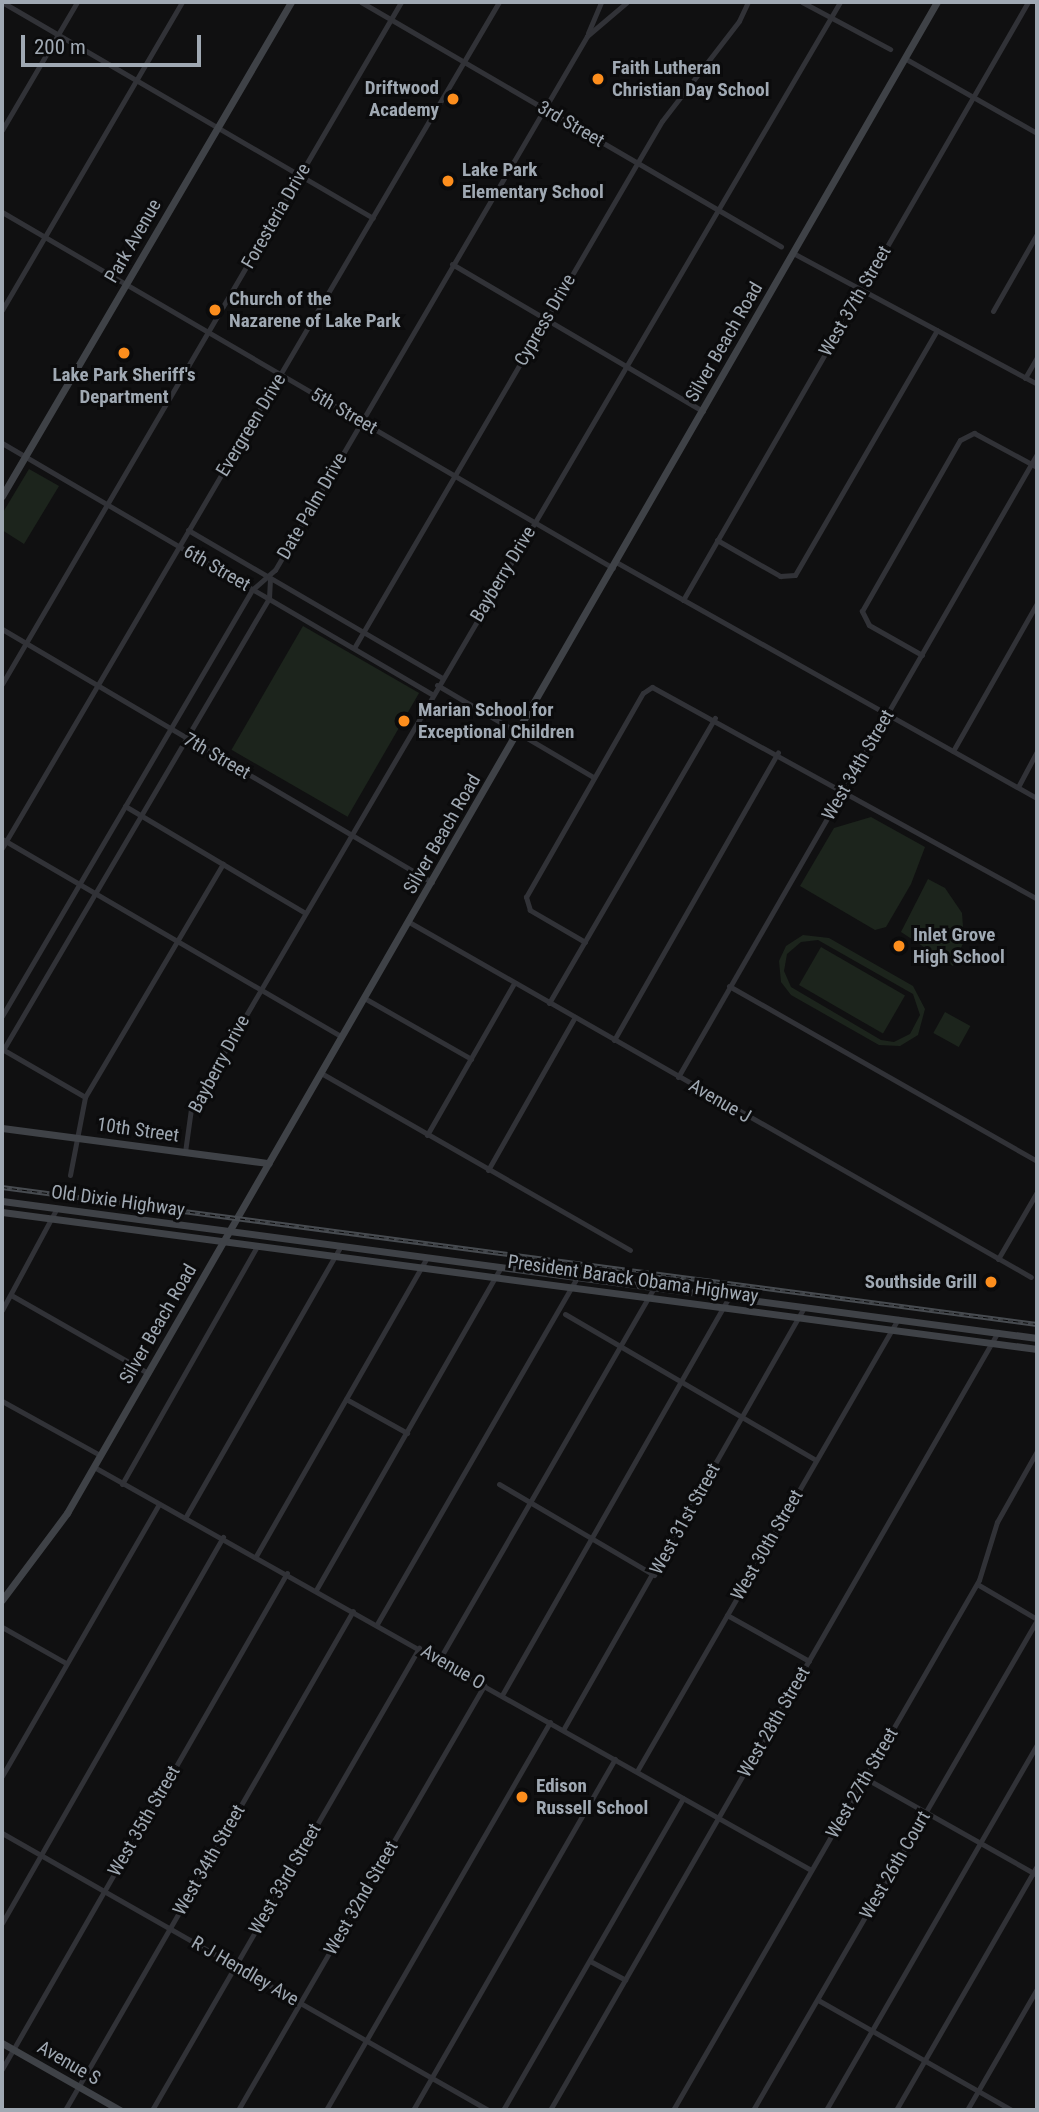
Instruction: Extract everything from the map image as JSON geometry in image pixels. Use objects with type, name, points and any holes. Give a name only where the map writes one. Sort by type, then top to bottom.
[{"type":"street","points":[[2,2],[373,218]]},
{"type":"street","points":[[2,130],[77,2]]},
{"type":"street","points":[[2,310],[181,2]]},
{"type":"street","name":"Park Avenue","points":[[2,496],[291,2]]},
{"type":"street","name":"3rd Street","points":[[361,2],[781,246]]},
{"type":"street","name":"Foresteria Drive","points":[[2,684],[401,2]]},
{"type":"street","name":"Evergreen Drive","points":[[2,848],[4,840],[282,374],[499,2]]},
{"type":"street","name":"Date Palm Drive","points":[[2,1016],[253,589],[270,578],[587,36],[601,2]]},
{"type":"street","name":"Date Palm Drive","points":[[587,36],[627,2]]},
{"type":"street","name":"Cypress Drive","points":[[354,648],[662,121],[739,21],[748,2]]},
{"type":"street","points":[[802,2],[834,15],[890,49]]},
{"type":"street","name":"Bayberry Drive","points":[[185,1152],[191,1109],[716,209],[840,2]]},
{"type":"street","name":"Silver Beach Road","points":[[2,1600],[67,1513],[94,1467],[366,999],[937,2]]},
{"type":"street","name":"West 37th Street","points":[[683,600],[1027,2]]},
{"type":"street","points":[[906,58],[1037,133]]},
{"type":"street","name":"5th Street","points":[[2,212],[534,522],[683,600],[1037,798]]},
{"type":"street","points":[[993,311],[1037,234]]},
{"type":"street","points":[[793,253],[860,292],[1037,384]]},
{"type":"street","points":[[452,264],[703,411]]},
{"type":"street","points":[[717,540],[780,576],[795,575],[937,330]]},
{"type":"street","points":[[1026,378],[1037,357]]},
{"type":"street","points":[[922,655],[869,625],[862,611],[960,440],[970,433],[1034,466]]},
{"type":"street","name":"6th Street","points":[[2,443],[432,694]]},
{"type":"street","name":"West 34th Street","points":[[678,1077],[887,714],[1034,466],[1037,454]]},
{"type":"street","name":"6th Street","points":[[188,530],[442,678]]},
{"type":"street","name":"Date Palm Drive","points":[[2,1049],[96,896],[140,816],[269,598],[270,578]]},
{"type":"street","points":[[953,751],[1037,603]]},
{"type":"street","name":"7th Street","points":[[2,629],[432,882]]},
{"type":"street","points":[[437,685],[593,777]]},
{"type":"street","points":[[585,942],[530,910],[526,897],[643,693],[652,687],[715,718],[1037,898]]},
{"type":"street","points":[[549,1003],[715,718]]},
{"type":"street","points":[[1017,787],[1037,752]]},
{"type":"street","points":[[614,1040],[778,753]]},
{"type":"street","points":[[125,806],[306,913]]},
{"type":"street","points":[[4,840],[342,1037]]},
{"type":"street","points":[[70,1175],[85,1097],[223,864]]},
{"type":"street","name":"Avenue J","points":[[410,922],[1031,1278]]},
{"type":"street","points":[[427,1135],[514,983]]},
{"type":"street","points":[[729,986],[1037,1161]]},
{"type":"street","points":[[366,999],[471,1059]]},
{"type":"street","points":[[488,1170],[575,1017]]},
{"type":"street","points":[[2,1049],[85,1097]]},
{"type":"street","points":[[321,1073],[630,1250]]},
{"type":"street","name":"10th Street","points":[[2,1128],[270,1164]]},
{"type":"street","points":[[998,1259],[1037,1192]]},
{"type":"street","name":"Old Dixie Highway","points":[[2,1201],[230,1232]]},
{"type":"street","points":[[2,1310],[57,1208]]},
{"type":"street","name":"Old Dixie Highway","points":[[2,1212],[225,1241]]},
{"type":"street","name":"President Barack Obama Highway","points":[[230,1232],[1037,1338]]},
{"type":"street","name":"President Barack Obama Highway","points":[[225,1241],[1037,1349]]},
{"type":"street","points":[[122,1484],[257,1246]]},
{"type":"street","points":[[186,1518],[341,1246]]},
{"type":"street","points":[[256,1556],[427,1258]]},
{"type":"street","points":[[316,1590],[501,1267]]},
{"type":"street","points":[[377,1625],[577,1277]]},
{"type":"street","points":[[439,1660],[654,1287]]},
{"type":"street","points":[[11,1295],[148,1373]]},
{"type":"street","points":[[502,1695],[729,1297]]},
{"type":"street","name":"West 31st Street","points":[[563,1730],[654,1575],[804,1307]]},
{"type":"street","points":[[565,1314],[618,1348],[816,1460]]},
{"type":"street","name":"West 30th Street","points":[[637,1771],[898,1319]]},
{"type":"street","name":"West 28th Street","points":[[550,2110],[998,1332]]},
{"type":"street","points":[[346,1399],[407,1433]]},
{"type":"street","points":[[2,1401],[100,1455]]},
{"type":"street","name":"West 27th Street","points":[[673,2110],[977,1584],[997,1522],[1037,1451]]},
{"type":"street","name":"Avenue O","points":[[94,1467],[223,1537],[811,1870]]},
{"type":"street","points":[[499,1484],[654,1575]]},
{"type":"street","points":[[2,1776],[159,1504]]},
{"type":"street","points":[[2,1923],[223,1537]]},
{"type":"street","name":"West 35th Street","points":[[2,2069],[287,1573]]},
{"type":"street","points":[[977,1584],[1037,1621]]},
{"type":"street","name":"West 34th Street","points":[[65,2110],[353,1611]]},
{"type":"street","points":[[727,1615],[809,1661]]},
{"type":"street","name":"West 26th Court","points":[[755,2110],[1037,1621]]},
{"type":"street","points":[[2,1627],[66,1663]]},
{"type":"street","name":"West 33rd Street","points":[[152,2110],[419,1648]]},
{"type":"street","name":"West 32nd Street","points":[[238,2110],[484,1685]]},
{"type":"street","points":[[326,2110],[550,1722]]},
{"type":"street","points":[[826,2110],[1037,1744]]},
{"type":"street","points":[[413,2110],[615,1759]]},
{"type":"street","points":[[865,1777],[1035,1874]]},
{"type":"street","points":[[503,2110],[683,1798]]},
{"type":"street","name":"R J Hendley Ave","points":[[2,1833],[488,2110]]},
{"type":"street","points":[[896,2110],[1035,1874],[1037,1866]]},
{"type":"street","points":[[590,1961],[625,1980]]},
{"type":"street","points":[[967,2110],[1037,1989]]},
{"type":"street","points":[[819,2001],[1012,2110]]},
{"type":"street","name":"Avenue S","points":[[2,2043],[120,2110]]},
{"type":"shaded area","points":[[29,469],[59,486],[24,544],[2,530],[2,514]]},
{"type":"shaded area","points":[[303,626],[419,693],[348,817],[232,750]]},
{"type":"shaded area","points":[[871,817],[925,847],[911,884],[886,927],[875,930],[800,886],[834,828]]},
{"type":"shaded area","points":[[928,879],[945,888],[962,913],[964,941],[953,966],[901,932]]},
{"type":"shaded area","points":[[803,935],[829,938],[913,986],[925,1009],[918,1035],[900,1046],[879,1045],[791,995],[781,982],[779,961],[786,946]],"holes":[[[818,940],[913,994],[920,1015],[910,1034],[894,1042],[881,1040],[791,987],[784,971],[787,954],[801,942]]]},
{"type":"shaded area","points":[[821,947],[905,995],[883,1034],[799,985]]},
{"type":"shaded area","points":[[945,1012],[970,1026],[959,1047],[933,1033]]},
{"type":"railway","points":[[2,1187],[1037,1324]]},
{"type":"place","name":"Faith Lutheran Christian Day School","points":[[598,79]]},
{"type":"place","name":"Driftwood Academy","points":[[453,99]]},
{"type":"place","name":"Lake Park Elementary School","points":[[448,181]]},
{"type":"place","name":"Church of the Nazarene of Lake Park","points":[[215,310]]},
{"type":"place","name":"Lake Park Sheriff's Department","points":[[124,353]]},
{"type":"place","name":"Marian School for Exceptional Children","points":[[404,721]]},
{"type":"place","name":"Inlet Grove High School","points":[[899,946]]},
{"type":"place","name":"Southside Grill","points":[[991,1282]]},
{"type":"place","name":"Edison Russell School","points":[[522,1797]]}]
